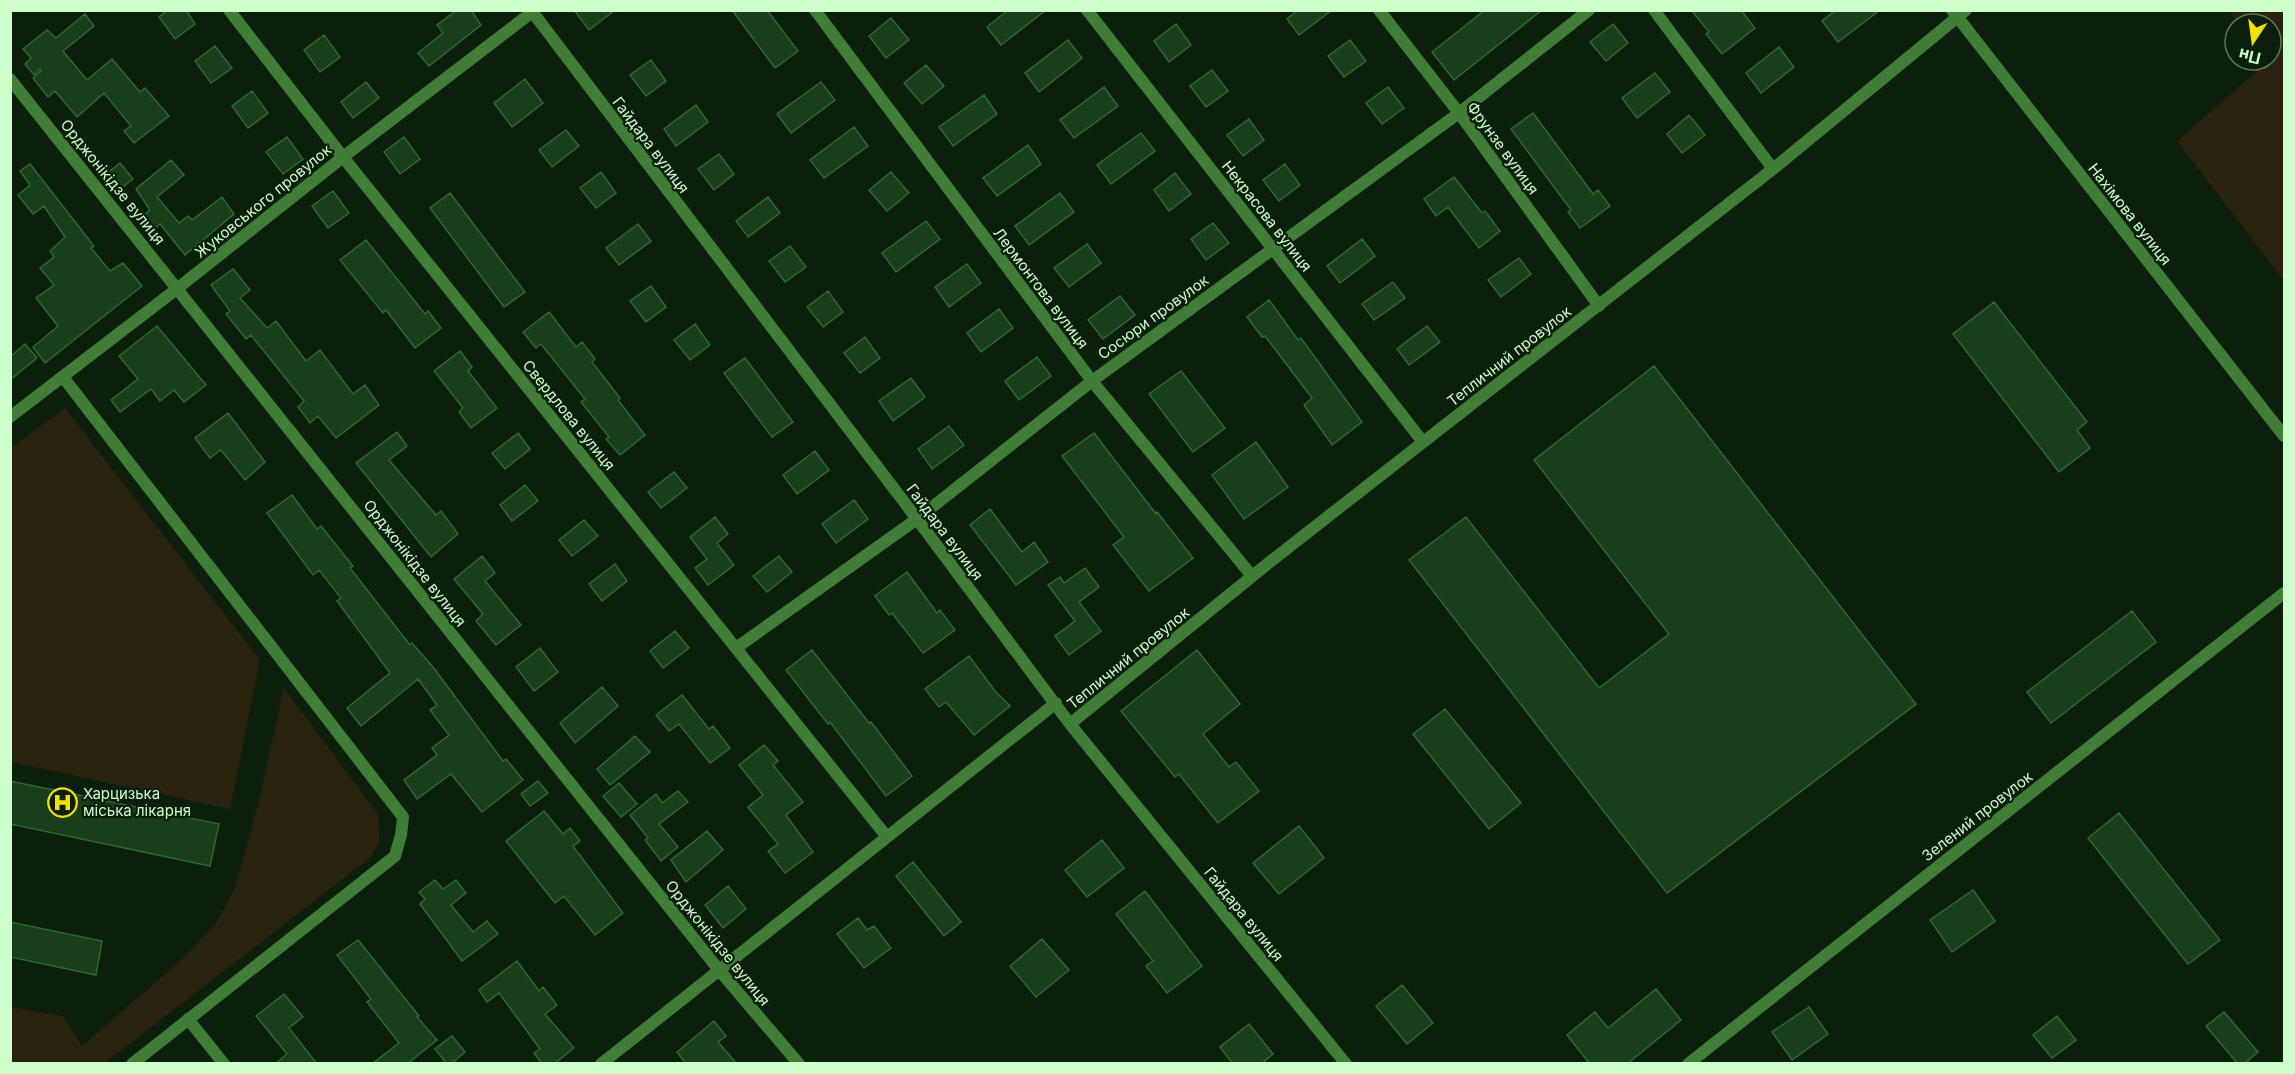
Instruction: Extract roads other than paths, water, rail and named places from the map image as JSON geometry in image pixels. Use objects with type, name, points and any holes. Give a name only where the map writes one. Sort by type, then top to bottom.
[{"type":"street","name":"Свердлова вулиця","points":[[229,10],[343,157],[887,837]]},
{"type":"street","name":"Лермонтова вулиця","points":[[816,10],[1092,381],[1252,576]]},
{"type":"street","name":"Некрасова вулиця","points":[[1087,10],[1423,442]]},
{"type":"street","name":"Фрунзе вулиця","points":[[1379,10],[1459,112],[1599,306]]},
{"type":"street","name":"Сосюри провулок","points":[[736,648],[917,519],[1092,381],[1459,112],[1589,10]]},
{"type":"street","points":[[1654,10],[1773,169]]},
{"type":"street","name":"Жуковського провулок","points":[[10,417],[533,11]]},
{"type":"street","name":"Гайдара вулиця","points":[[533,11],[1070,724],[1346,1064]]},
{"type":"street","name":"Тепличний провулок","points":[[1070,724],[1252,576],[1773,169],[1958,13]]},
{"type":"street","name":"Нахімова вулиця","points":[[1958,13],[2284,436]]},
{"type":"street","name":"Орджонікідзе вулиця","points":[[10,78],[719,970],[799,1064]]},
{"type":"street","points":[[63,377],[403,817],[401,835],[394,856],[132,1064]]},
{"type":"street","name":"Зелений провулок","points":[[1688,1064],[2284,593]]},
{"type":"street","name":"Тепличний провулок","points":[[601,1064],[1056,704]]},
{"type":"street","points":[[188,1019],[224,1064]]},
{"type":"place","name":"Харцизька міська лікарня","points":[[62,802]]}]
